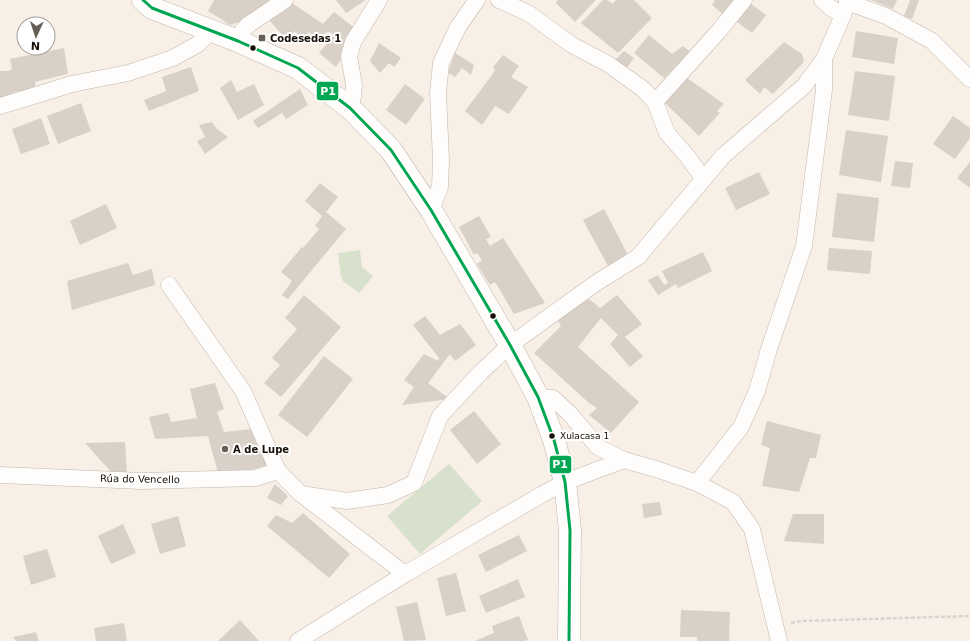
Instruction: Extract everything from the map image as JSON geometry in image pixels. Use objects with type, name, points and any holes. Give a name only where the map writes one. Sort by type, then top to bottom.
[{"type":"street","points":[[143,0],[152,8],[238,41],[298,68],[350,108],[391,150],[431,210],[510,345],[538,397],[554,440],[565,482],[570,530],[569,641]]},
{"type":"street","points":[[238,41],[243,30],[248,25],[285,0]]},
{"type":"street","points":[[350,108],[354,85],[349,56],[353,42],[379,0]]},
{"type":"street","points":[[431,210],[440,186],[441,160],[438,93],[441,63],[458,28],[477,0]]},
{"type":"street","points":[[499,0],[528,13],[572,45],[608,64],[643,89],[655,102],[667,133],[687,156],[703,178]]},
{"type":"street","points":[[655,102],[718,32],[744,0]]},
{"type":"street","points":[[822,0],[831,8],[846,6],[886,16],[932,41],[970,79]]},
{"type":"street","points":[[301,494],[347,501],[388,495],[414,483],[440,416],[481,372],[510,345],[596,283],[638,257],[723,156],[804,86],[824,59],[846,6]]},
{"type":"street","points":[[0,106],[72,84],[128,73],[173,58],[198,44],[211,31]]},
{"type":"street","points":[[697,483],[741,427],[754,398],[804,246],[824,90],[824,59]]},
{"type":"street","points":[[169,285],[243,391],[278,471],[301,494],[405,574]]},
{"type":"street","points":[[538,397],[553,398],[570,414],[598,447],[624,460],[697,483],[733,502],[752,529],[777,634]]},
{"type":"street","points":[[298,641],[405,574],[565,482],[624,460]]},
{"type":"street","name":"Rúa do Vencello","points":[[0,474],[142,481],[255,478],[278,471]]},
{"type":"path","points":[[777,634],[801,621],[970,616]]},
{"type":"green space","points":[[360,250],[362,267],[373,276],[359,293],[343,281],[341,277],[338,253]]},
{"type":"green space","points":[[449,464],[482,501],[420,554],[387,516]]},
{"type":"building","points":[[214,0],[268,0],[272,4],[243,21],[230,25],[208,11]]},
{"type":"building","points":[[336,0],[366,0],[346,13]]},
{"type":"building","points":[[558,0],[596,0],[575,22],[556,3]]},
{"type":"building","points":[[603,0],[607,0],[613,4],[616,0],[634,0],[652,18],[618,53],[581,23]]},
{"type":"building","points":[[715,0],[733,0],[737,4],[726,17],[712,5]]},
{"type":"building","points":[[871,0],[897,0],[893,9]]},
{"type":"building","points":[[910,0],[919,0],[912,19],[904,16]]},
{"type":"building","points":[[747,1],[766,15],[752,33],[733,19]]},
{"type":"building","points":[[292,3],[323,24],[334,12],[356,29],[351,44],[336,67],[319,53],[334,35],[328,31],[318,40],[309,32],[303,41],[295,31],[286,39],[268,19]]},
{"type":"building","points":[[856,31],[898,38],[894,64],[852,57]]},
{"type":"building","points":[[649,35],[672,54],[683,46],[690,52],[664,78],[634,53]]},
{"type":"building","points":[[784,42],[802,54],[804,62],[773,94],[764,87],[760,94],[745,80]]},
{"type":"building","points":[[379,43],[401,58],[394,67],[389,63],[380,73],[370,61]]},
{"type":"building","points":[[64,48],[68,74],[35,82],[36,91],[18,96],[17,91],[0,98],[0,71],[8,71],[12,69],[10,59],[25,56],[56,56],[56,50]]},
{"type":"building","points":[[624,51],[634,58],[626,69],[614,61]]},
{"type":"building","points":[[455,53],[474,65],[471,75],[462,68],[455,77],[448,72]]},
{"type":"building","points":[[503,55],[519,66],[511,77],[528,87],[509,114],[495,106],[482,125],[465,111],[495,71],[493,67]]},
{"type":"building","points":[[191,67],[199,91],[149,111],[144,100],[166,91],[162,77]]},
{"type":"building","points":[[855,71],[895,76],[889,121],[848,115]]},
{"type":"building","points":[[687,78],[724,104],[717,111],[720,113],[699,136],[665,103]]},
{"type":"building","points":[[231,80],[237,92],[254,84],[264,105],[238,120],[220,88]]},
{"type":"building","points":[[405,84],[425,99],[406,125],[386,110]]},
{"type":"building","points":[[300,89],[308,105],[286,119],[282,113],[258,128],[253,121]]},
{"type":"building","points":[[81,103],[91,131],[58,144],[47,116]]},
{"type":"building","points":[[953,116],[970,128],[970,138],[955,159],[933,144]]},
{"type":"building","points":[[41,118],[50,144],[21,154],[12,129]]},
{"type":"building","points":[[212,122],[217,129],[228,137],[205,154],[197,141],[205,137],[199,125]]},
{"type":"building","points":[[846,130],[888,136],[881,182],[839,175]]},
{"type":"building","points":[[895,161],[913,163],[910,188],[891,186]]},
{"type":"building","points":[[970,162],[970,188],[957,178]]},
{"type":"building","points":[[759,172],[770,194],[736,210],[725,188]]},
{"type":"building","points":[[320,183],[338,197],[326,212],[346,229],[288,299],[282,295],[292,281],[281,272],[319,229],[315,226],[322,216],[305,201]]},
{"type":"building","points":[[837,193],[879,198],[874,242],[832,237]]},
{"type":"building","points":[[106,204],[117,228],[80,245],[70,221]]},
{"type":"building","points":[[604,209],[629,257],[609,268],[583,220]]},
{"type":"building","points":[[479,216],[491,237],[486,239],[490,246],[503,238],[545,303],[514,314],[495,282],[490,285],[477,264],[482,260],[477,253],[474,255],[459,227]]},
{"type":"building","points":[[829,248],[872,251],[870,274],[827,270]]},
{"type":"building","points":[[703,252],[712,271],[678,288],[676,284],[658,295],[648,280],[658,275],[664,285],[668,283],[662,271]]},
{"type":"building","points":[[128,263],[133,275],[152,269],[155,285],[72,310],[67,281]]},
{"type":"building","points":[[304,295],[341,327],[281,397],[264,383],[280,365],[272,358],[297,329],[285,318]]},
{"type":"building","points":[[617,295],[642,324],[625,337],[643,356],[630,367],[610,344],[618,335],[601,318],[578,347],[639,402],[611,433],[589,415],[597,408],[589,403],[534,353],[561,326],[557,319],[589,299],[600,308]]},
{"type":"building","points":[[425,316],[440,335],[460,324],[476,345],[455,361],[450,354],[428,383],[450,399],[402,405],[414,387],[404,380],[424,354],[438,361],[439,358],[413,325]]},
{"type":"building","points":[[324,356],[353,379],[307,437],[278,415]]},
{"type":"building","points":[[215,383],[224,409],[217,412],[224,432],[252,429],[256,443],[262,442],[267,465],[237,474],[218,473],[208,436],[155,439],[149,417],[168,413],[171,422],[197,418],[190,389]]},
{"type":"building","points":[[474,411],[501,444],[477,464],[450,430]]},
{"type":"building","points":[[767,421],[821,435],[816,458],[810,458],[799,492],[762,486],[770,448],[761,445]]},
{"type":"building","points":[[125,442],[127,474],[112,473],[85,443]]},
{"type":"building","points":[[275,484],[288,496],[281,505],[267,498]]},
{"type":"building","points":[[660,502],[662,515],[644,518],[642,504]]},
{"type":"building","points":[[303,513],[350,554],[329,578],[267,526],[276,515],[292,523]]},
{"type":"building","points":[[793,514],[824,514],[824,544],[784,541]]},
{"type":"building","points":[[178,516],[186,546],[160,554],[151,524]]},
{"type":"building","points":[[123,524],[136,553],[111,564],[98,536]]},
{"type":"building","points":[[519,535],[527,551],[486,572],[478,555]]},
{"type":"building","points":[[47,549],[56,577],[31,585],[23,556]]},
{"type":"building","points":[[456,573],[466,611],[446,616],[437,578]]},
{"type":"building","points":[[518,579],[525,597],[486,613],[479,596]]},
{"type":"building","points":[[417,602],[426,640],[404,641],[396,607]]},
{"type":"building","points":[[681,610],[730,612],[729,641],[697,641],[697,637],[680,637]]},
{"type":"building","points":[[519,616],[528,640],[475,641],[494,633],[492,626]]},
{"type":"building","points":[[240,620],[259,641],[218,641]]},
{"type":"building","points":[[124,623],[127,641],[96,641],[94,628]]},
{"type":"building","points":[[36,632],[39,641],[16,641],[13,637]]},
{"type":"transit line","name":"P1","points":[[143,0],[152,8],[238,41],[298,68],[350,108],[391,150],[431,210],[510,345],[538,397],[554,440],[565,482],[570,530],[569,641]]},
{"type":"place","name":"Codesedas 1","points":[[262,38]]},
{"type":"place","name":"Xulacasa 1","points":[[552,436]]},
{"type":"place","name":"A de Lupe","points":[[225,449]]}]
